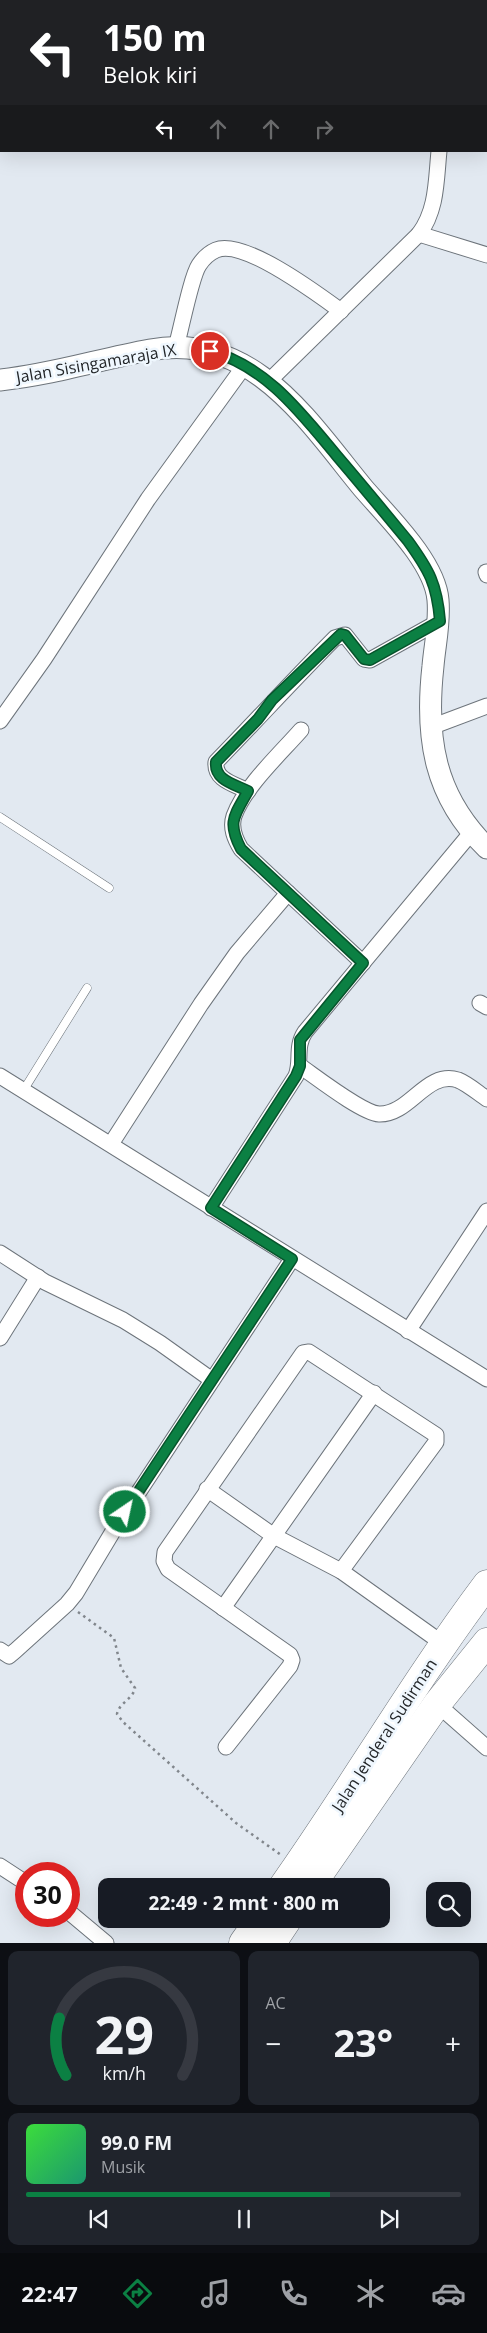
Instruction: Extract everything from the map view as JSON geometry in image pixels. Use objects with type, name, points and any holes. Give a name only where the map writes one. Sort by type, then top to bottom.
[{"type":"highway","name":"Jalan Jenderal Sudirman","points":[[298,1878],[315,1842],[442,1643],[487,1584]]},
{"type":"highway","name":"Jalan Jenderal Sudirman","points":[[299,1878],[487,1642]]},
{"type":"highway","points":[[242,1943],[276,1932]]},
{"type":"street","points":[[269,381],[419,234],[432,213],[439,152]]},
{"type":"street","points":[[419,234],[487,255]]},
{"type":"street","points":[[176,347],[198,267],[206,256],[217,249],[227,248],[250,254],[289,274],[342,311]]},
{"type":"street","name":"Jalan Sisingamaraja IX","points":[[0,380],[152,349],[198,348],[222,354],[245,365],[269,381],[294,404],[408,541],[434,582],[438,596],[440,621],[433,665],[432,751],[439,776],[452,804],[472,833],[487,848]]},
{"type":"street","points":[[0,721],[44,659],[148,499],[245,365]]},
{"type":"street","points":[[248,791],[218,776],[215,770],[216,762],[258,719],[272,700],[335,638],[345,635],[364,659],[370,660],[440,621]]},
{"type":"street","points":[[431,728],[487,706]]},
{"type":"street","points":[[301,730],[248,791],[234,817],[233,834],[241,849],[363,963]]},
{"type":"street","points":[[211,1208],[296,1076],[300,1066],[300,1040],[472,833]]},
{"type":"street","points":[[111,1144],[201,1004],[237,953],[288,893]]},
{"type":"street","points":[[300,1066],[366,1110],[379,1114],[399,1107],[435,1081],[448,1079],[459,1081],[487,1099]]},
{"type":"street","points":[[0,1076],[487,1379]]},
{"type":"street","points":[[408,1331],[487,1212]]},
{"type":"street","points":[[0,1253],[78,1300],[123,1320],[160,1342],[212,1380]]},
{"type":"street","points":[[0,1650],[9,1656],[67,1604],[90,1572],[115,1528],[292,1259]]},
{"type":"street","points":[[0,1338],[38,1277]]},
{"type":"street","points":[[226,1747],[290,1666],[292,1660],[168,1569],[164,1560],[165,1552],[303,1353],[309,1352],[436,1435],[436,1442],[341,1571]]},
{"type":"street","points":[[223,1608],[374,1393]]},
{"type":"street","points":[[207,1489],[274,1536],[341,1571],[442,1643]]},
{"type":"street","points":[[437,1704],[487,1748]]},
{"type":"street","points":[[0,1866],[15,1876]]},
{"type":"street","points":[[80,1921],[106,1943]]},
{"type":"lane","points":[[0,817],[109,888]]},
{"type":"lane","points":[[23,1091],[87,988]]},
{"type":"path","points":[[67,1604],[114,1638],[121,1668],[134,1688],[134,1693],[118,1708],[118,1714],[123,1722],[295,1878]]},
{"type":"route","points":[[125,1512],[292,1259],[211,1208],[296,1076],[300,1066],[298,1046],[300,1040],[363,963],[241,849],[233,834],[234,817],[248,791],[218,776],[215,770],[216,762],[258,719],[272,700],[341,634],[345,635],[364,659],[370,660],[440,621],[438,596],[434,582],[423,562],[408,541],[294,404],[269,381],[245,365],[222,354],[210,351]]}]
